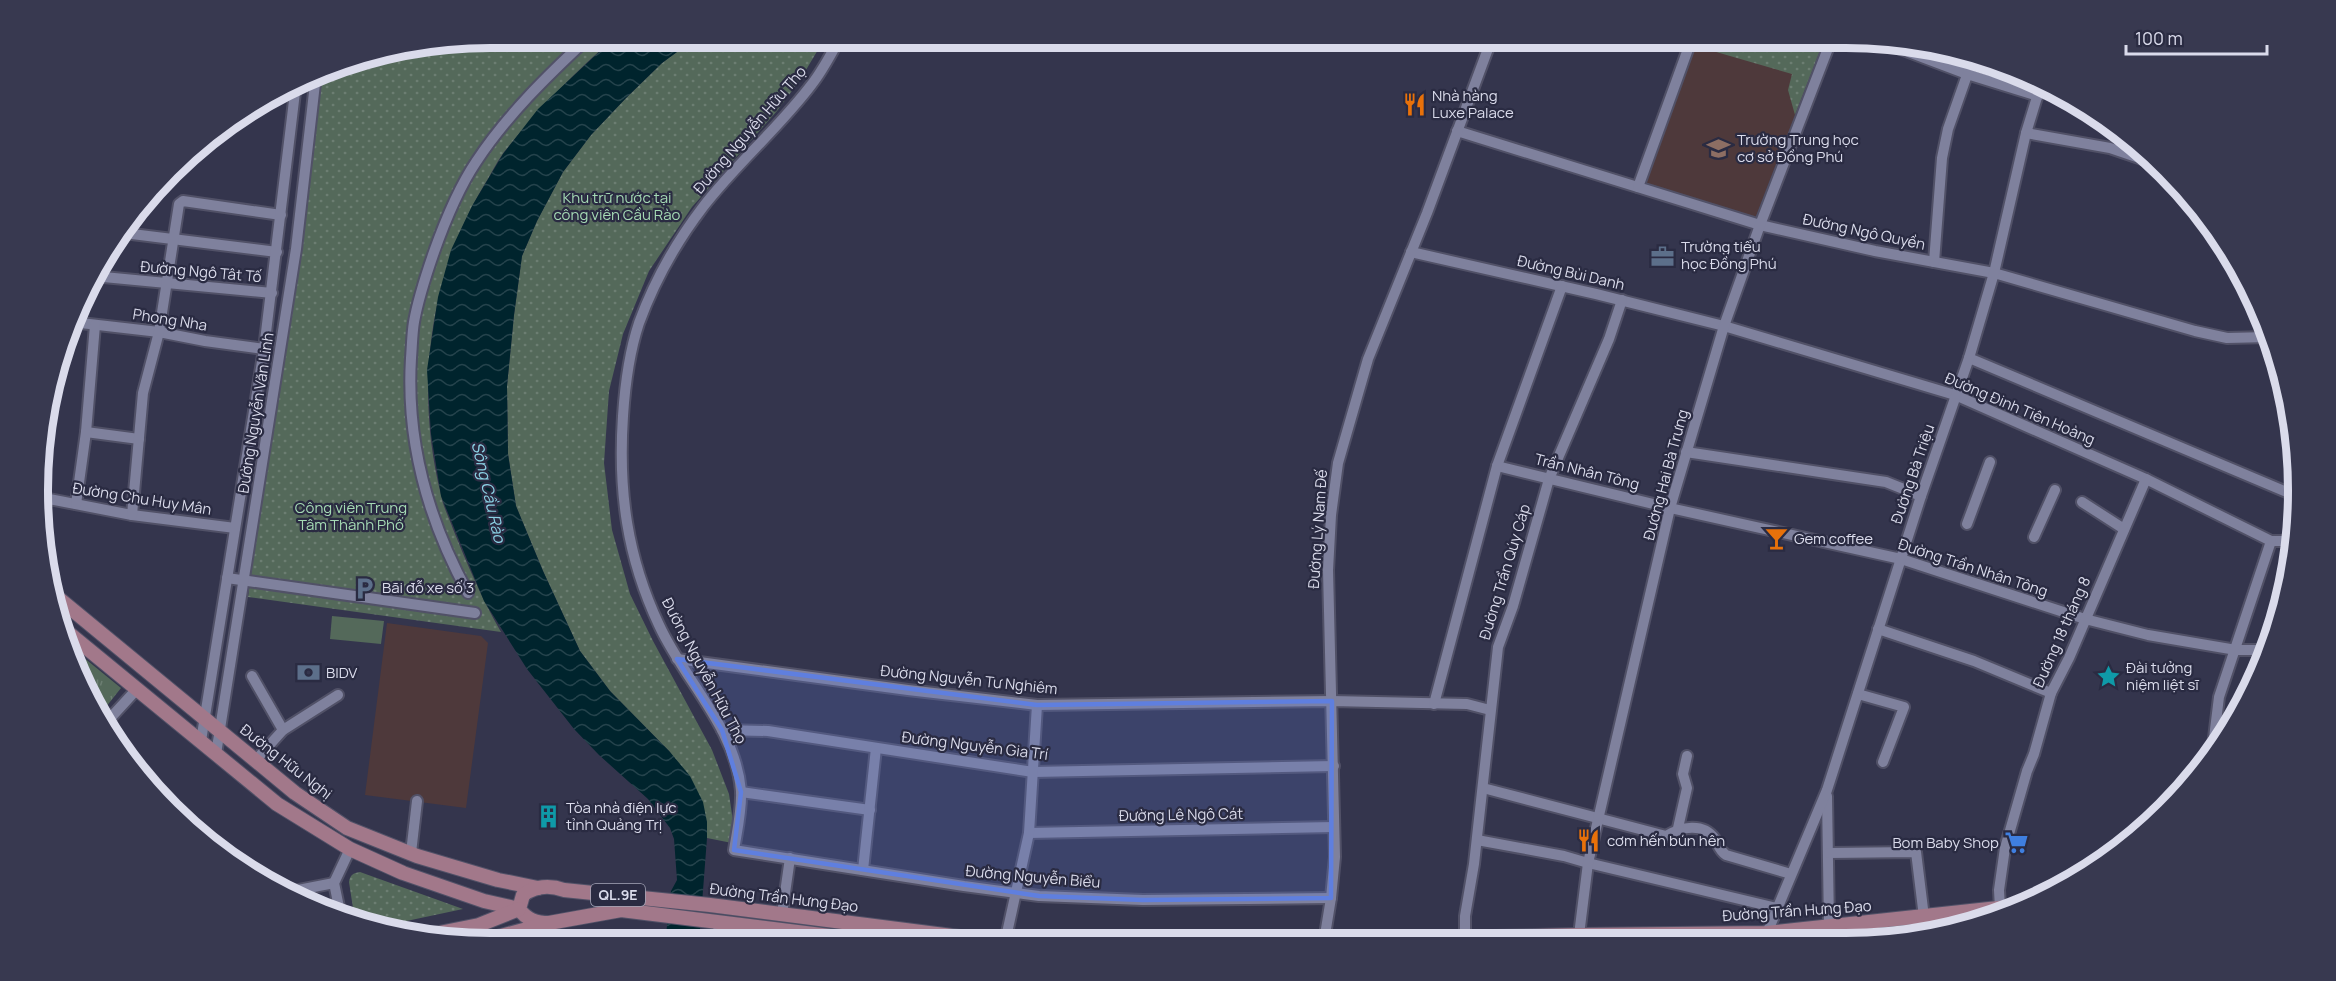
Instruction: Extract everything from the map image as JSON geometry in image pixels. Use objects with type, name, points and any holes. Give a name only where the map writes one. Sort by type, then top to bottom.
[{"type":"main road","name":"Đường Hữu Nghị","points":[[62,601],[295,793],[347,828],[411,854],[498,880],[538,888]]},
{"type":"main road","points":[[72,636],[277,804],[350,849],[403,873],[475,898],[519,909],[529,919],[549,923]]},
{"type":"main road","name":"Đường Trần Hưng Đạo","points":[[538,888],[551,887],[672,900],[929,933]]},
{"type":"main road","points":[[519,909],[523,895],[538,888]]},
{"type":"main road","points":[[512,933],[572,917],[576,903],[573,896],[564,890]]},
{"type":"main road","points":[[450,931],[479,925],[519,909]]},
{"type":"main road","name":"Đường Trần Hưng Đạo","points":[[1835,933],[1924,917],[1990,909]]},
{"type":"main road","name":"QL.9E","points":[[564,920],[621,910],[714,921]]},
{"type":"main road","name":"Đường Trần Hưng Đạo","points":[[714,921],[808,933]]},
{"type":"street","points":[[468,593],[432,511],[418,469],[412,429],[410,378],[414,323],[440,234],[476,162],[518,109],[578,48]]},
{"type":"street","name":"Đường Nguyễn Hữu Thọ","points":[[734,850],[741,792],[735,762],[722,730],[659,626],[633,555],[623,506],[620,454],[625,381],[636,334],[656,285],[696,217],[805,93],[834,48]]},
{"type":"street","name":"Đường Lý Nam Đế","points":[[1325,933],[1332,898],[1335,856],[1328,570],[1331,515],[1338,463],[1368,359],[1488,48]]},
{"type":"street","points":[[1638,187],[1688,48]]},
{"type":"street","name":"Đường Hai Bà Trưng","points":[[1580,933],[1588,863],[1670,508],[1724,326],[1828,48]]},
{"type":"street","points":[[1913,54],[1967,74],[2022,85]]},
{"type":"street","points":[[1934,262],[1942,158],[1948,129],[1970,66]]},
{"type":"street","name":"Đường Nguyễn Văn Linh","points":[[216,754],[296,249],[315,85]]},
{"type":"street","name":"Đường Bà Triệu","points":[[1767,933],[1827,790],[1900,559],[1968,358],[1994,273],[2026,133],[2039,93]]},
{"type":"street","name":"Đường Nguyễn Văn Linh","points":[[201,741],[264,349],[295,94]]},
{"type":"street","name":"Đường Ngô Quyền","points":[[1457,131],[1760,225],[1875,251],[1994,273],[2195,332],[2227,338],[2261,337]]},
{"type":"street","points":[[2026,133],[2110,148],[2135,157]]},
{"type":"street","points":[[132,515],[143,393],[159,332],[179,204],[183,201],[281,215]]},
{"type":"street","points":[[130,234],[277,252]]},
{"type":"street","name":"Đường Bùi Danh","points":[[1411,252],[1622,300],[1724,326]]},
{"type":"street","name":"Đường Ngô Tât Tố","points":[[103,277],[272,293]]},
{"type":"street","points":[[1434,704],[1497,466],[1562,286]]},
{"type":"street","name":"Đường Trần Qúy Cáp","points":[[1465,933],[1465,916],[1477,840],[1498,646],[1513,606],[1549,478],[1609,339],[1622,300]]},
{"type":"street","name":"Phong Nha","points":[[81,324],[159,332],[264,349]]},
{"type":"street","points":[[76,504],[86,432],[95,325]]},
{"type":"street","name":"Đường Đinh Tiên Hoàng","points":[[1724,326],[1955,395],[2146,479],[2271,541],[2285,541]]},
{"type":"street","points":[[1968,358],[2288,495]]},
{"type":"street","points":[[86,432],[139,439]]},
{"type":"street","points":[[1686,452],[1886,482],[1921,496]]},
{"type":"street","points":[[1967,524],[1990,462]]},
{"type":"street","name":"Trần Nhân Tông","points":[[1497,466],[1670,508]]},
{"type":"street","name":"Đường 18 tháng 8","points":[[2000,905],[1999,890],[2005,848],[2051,693],[2069,658],[2146,479]]},
{"type":"street","points":[[2034,537],[2055,490]]},
{"type":"street","name":"Đường Chu Huy Mân","points":[[48,499],[132,515],[235,528]]},
{"type":"street","points":[[2082,502],[2124,529]]},
{"type":"street","name":"Đường Trần Nhân Tông","points":[[1670,508],[1900,559],[2085,619],[2155,637],[2236,650],[2258,650]]},
{"type":"street","points":[[2219,727],[2219,697],[2271,541]]},
{"type":"street","points":[[227,578],[475,613]]},
{"type":"street","points":[[1878,629],[1974,662],[2051,693]]},
{"type":"street","name":"Đường Nguyễn Tư Nghiêm","points":[[677,659],[1038,705],[1332,701],[1467,705],[1490,710]]},
{"type":"street","points":[[252,676],[282,730]]},
{"type":"street","points":[[111,718],[137,689]]},
{"type":"street","points":[[1858,694],[1904,707],[1883,762]]},
{"type":"street","points":[[255,761],[282,730],[338,695]]},
{"type":"street","points":[[1007,933],[1029,833],[1038,705]]},
{"type":"street","name":"Đường Nguyễn Gia Trí","points":[[722,730],[768,730],[1033,772],[1334,766]]},
{"type":"street","points":[[863,870],[876,748]]},
{"type":"street","points":[[1678,828],[1687,788],[1683,774],[1687,756]]},
{"type":"street","points":[[1483,788],[1666,836],[1678,828],[1698,829],[1712,836],[1720,850],[1726,855],[1791,874]]},
{"type":"street","points":[[1827,790],[1829,933]]},
{"type":"street","points":[[741,792],[870,810]]},
{"type":"street","points":[[411,854],[417,801]]},
{"type":"street","name":"Đường Lê Ngô Cát","points":[[1029,833],[1334,827]]},
{"type":"street","points":[[1477,840],[1564,856],[1777,908]]},
{"type":"street","points":[[339,906],[334,883],[350,849]]},
{"type":"street","name":"Đường Nguyễn Biểu","points":[[734,850],[1016,893],[1143,900],[1332,898]]},
{"type":"street","points":[[1829,854],[1916,852],[1924,917]]},
{"type":"street","points":[[782,914],[790,858]]},
{"type":"street","points":[[300,890],[334,883]]},
{"type":"street","points":[[714,921],[716,933]]},
{"type":"highlighted area","points":[[677,659],[1037,705],[1332,701],[1331,898],[1143,900],[1039,896],[734,850],[741,792],[722,730]]},
{"type":"shaded area","name":"Trường Trung học cơ sở Đồng Phú","points":[[1693,48],[1821,48],[1755,219],[1643,184]]},
{"type":"shaded area","points":[[387,623],[481,636],[488,643],[466,808],[365,795]]},
{"type":"green space","name":"Công viên Trung Tâm Thành Phố","points":[[490,48],[603,48],[557,92],[501,156],[464,223],[439,298],[432,336],[428,376],[429,416],[433,455],[442,499],[475,581],[501,632],[248,597],[315,85],[348,71],[376,63],[433,52]]},
{"type":"green space","name":"Khu trữ nước tại công viên Cầu Rào","points":[[682,48],[819,48],[800,80],[777,111],[692,207],[649,271],[623,334],[609,391],[604,463],[612,530],[630,594],[712,750],[729,794],[733,821],[732,843],[707,838],[707,822],[670,752],[610,691],[580,651],[516,506],[508,454],[507,386],[522,256],[537,221],[563,172],[591,135],[662,63]]},
{"type":"green space","points":[[1702,48],[1821,48],[1795,115],[1788,90],[1792,74]]},
{"type":"green space","points":[[332,616],[384,621],[381,644],[330,639]]},
{"type":"green space","points":[[80,654],[121,688],[105,708]]},
{"type":"green space","points":[[360,872],[463,909],[398,923],[354,912],[349,882],[355,873]]},
{"type":"water","name":"Sông Cầu Rào","points":[[603,48],[682,48],[662,63],[591,135],[563,172],[537,221],[522,256],[514,315],[507,386],[508,454],[516,506],[580,651],[610,691],[670,752],[690,776],[703,802],[707,838],[700,933],[666,933],[671,891],[677,880],[674,839],[670,828],[648,799],[574,729],[527,669],[484,601],[441,496],[431,434],[427,370],[438,297],[451,250],[472,206],[503,154],[538,109]]},
{"type":"place","name":"Nhà hàng Luxe Palace","points":[[1414,105]]},
{"type":"place","name":"Trường Trung học cơ sở Đồng Phú","points":[[1719,149]]},
{"type":"place","name":"Trường tiểu học Đồng Phú","points":[[1663,256]]},
{"type":"place","name":"Gem coffee","points":[[1776,539]]},
{"type":"place","name":"Bãi đỗ xe số 3","points":[[364,588]]},
{"type":"place","name":"BIDV","points":[[308,673]]},
{"type":"place","name":"Đài tưởng niệm liệt sĩ","points":[[2108,677]]},
{"type":"place","name":"Tòa nhà điện lực tỉnh Quảng Trị","points":[[548,817]]},
{"type":"place","name":"cơm hến bún hên","points":[[1589,841]]},
{"type":"place","name":"Bom Baby Shop","points":[[2017,843]]}]
